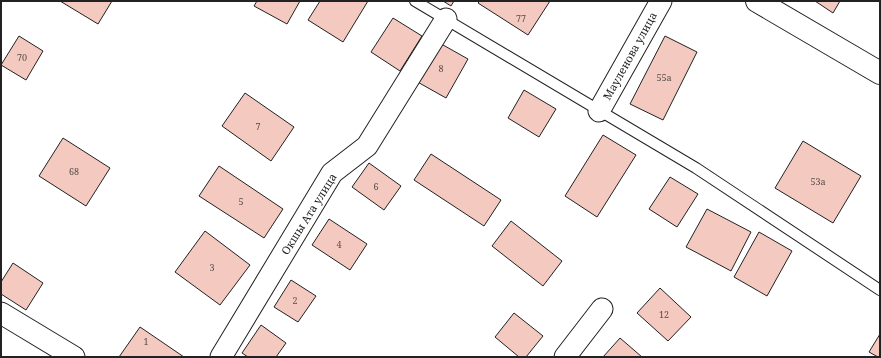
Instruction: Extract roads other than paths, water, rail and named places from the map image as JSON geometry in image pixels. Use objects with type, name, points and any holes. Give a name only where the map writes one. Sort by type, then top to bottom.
[{"type":"street","name":"Мауленова улица","points":[[599,111],[661,1]]},
{"type":"street","points":[[757,1],[880,72]]},
{"type":"street","name":"Окшы Ата улица","points":[[221,357],[332,174],[367,146],[446,19]]},
{"type":"street","points":[[565,357],[602,309]]},
{"type":"street","points":[[1,313],[74,357]]},
{"type":"lane","points":[[415,1],[696,168],[880,290]]}]
